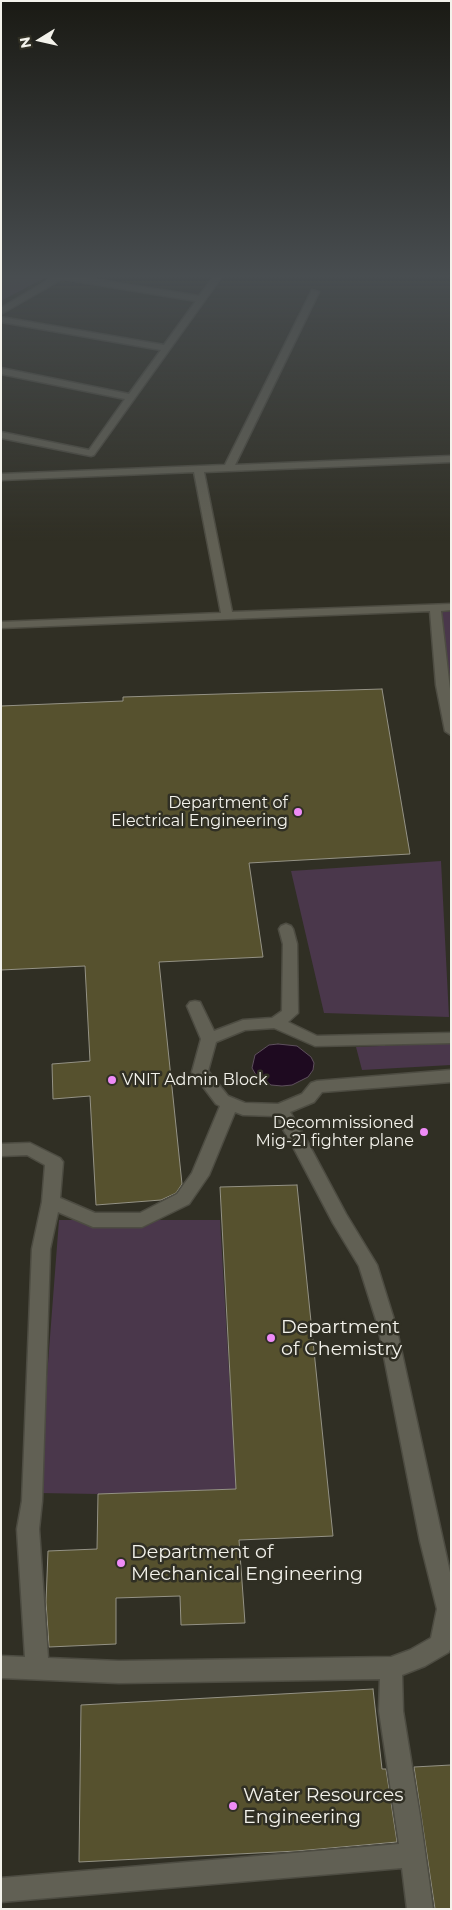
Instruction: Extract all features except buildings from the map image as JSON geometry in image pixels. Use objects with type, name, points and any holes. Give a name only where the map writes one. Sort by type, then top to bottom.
[{"type":"street","points":[[1,435],[91,453],[153,364]]},
{"type":"street","points":[[228,468],[279,364]]},
{"type":"street","points":[[1,371],[130,397]]},
{"type":"street","points":[[1,477],[451,458]]},
{"type":"street","points":[[199,470],[227,616]]},
{"type":"street","points":[[435,607],[442,685],[451,731]]},
{"type":"street","points":[[1,625],[451,607]]},
{"type":"street","points":[[276,1023],[290,1012],[290,944],[286,929]]},
{"type":"street","points":[[195,1006],[209,1039],[200,1072],[222,1100],[243,1109],[280,1110],[308,1098],[317,1087],[451,1076]]},
{"type":"street","points":[[209,1039],[243,1025],[276,1023],[315,1041],[451,1038]]},
{"type":"street","points":[[50,1202],[93,1220],[142,1220],[183,1199],[200,1175],[230,1103]]},
{"type":"street","points":[[1,1667],[119,1672],[391,1668],[417,1658],[441,1644],[448,1609],[431,1541],[387,1326],[368,1265],[339,1218],[298,1138],[280,1110]]},
{"type":"street","points":[[1,1150],[30,1149],[54,1162],[50,1202],[41,1249],[32,1501],[28,1529],[37,1669]]},
{"type":"street","points":[[391,1668],[391,1711],[420,1909]]},
{"type":"street","points":[[1,1890],[413,1855]]},
{"type":"shaded area","points":[[435,607],[451,607],[451,731]]},
{"type":"shaded area","points":[[441,861],[449,1017],[324,1013],[291,871]]},
{"type":"shaded area","points":[[451,1043],[451,1065],[362,1070],[356,1047]]},
{"type":"shaded area","points":[[269,1045],[297,1046],[311,1057],[314,1063],[313,1070],[308,1077],[292,1085],[282,1086],[271,1085],[256,1075],[252,1068],[255,1055]]},
{"type":"shaded area","points":[[59,1220],[220,1220],[236,1489],[98,1494],[38,1493]]},
{"type":"place","name":"Department of Electrical Engineering","points":[[298,812]]},
{"type":"place","name":"VNIT Admin Block","points":[[112,1080]]},
{"type":"place","name":"Decommissioned Mig-21 fighter plane","points":[[424,1132]]},
{"type":"place","name":"Department of Chemistry","points":[[271,1338]]},
{"type":"place","name":"Department of Mechanical Engineering","points":[[121,1563]]},
{"type":"place","name":"Water Resources Engineering","points":[[233,1806]]}]
